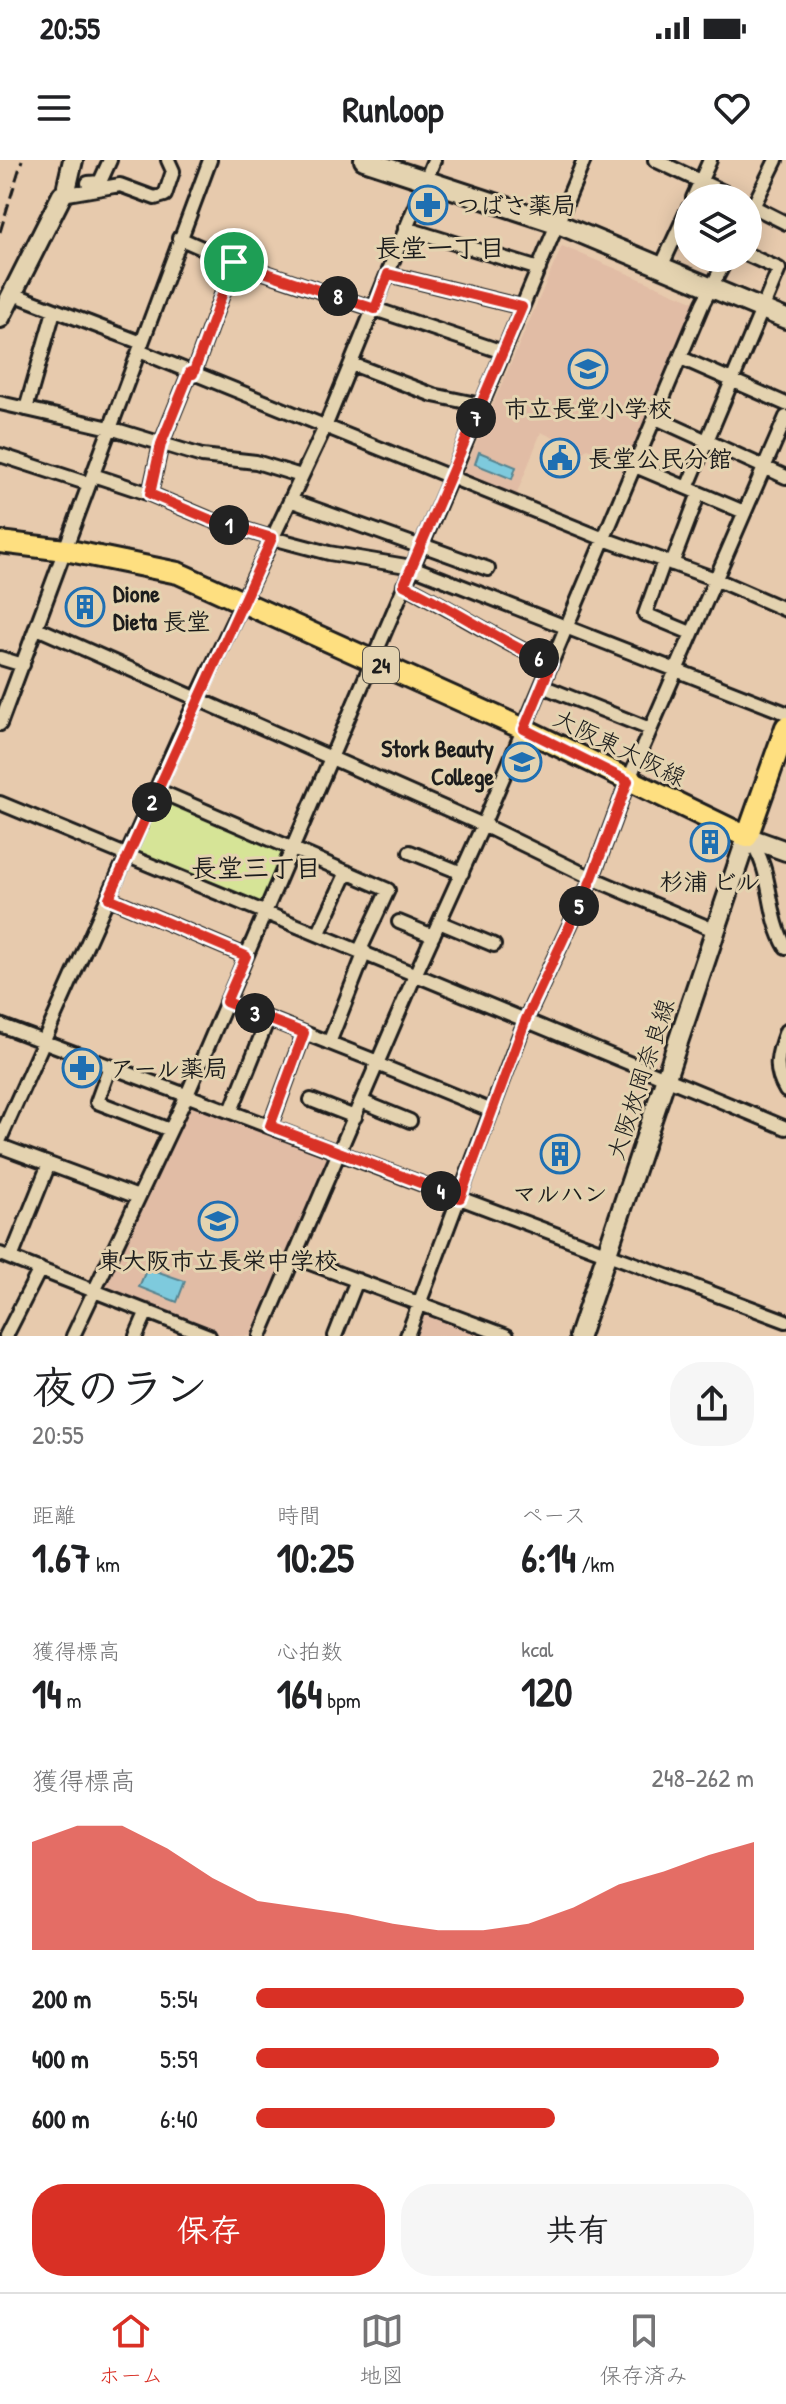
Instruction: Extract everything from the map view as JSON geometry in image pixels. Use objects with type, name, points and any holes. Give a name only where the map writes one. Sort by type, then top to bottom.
[{"type":"main road","name":"大阪東大阪線","points":[[0,542],[65,550],[178,573],[524,729],[747,837]]},
{"type":"main road","points":[[747,837],[781,755],[786,727]]},
{"type":"street","points":[[0,318],[64,190],[73,160]]},
{"type":"street","points":[[64,190],[100,182],[110,160]]},
{"type":"street","points":[[64,190],[120,185],[155,198],[165,195],[173,171],[168,160]]},
{"type":"street","points":[[0,724],[210,160]]},
{"type":"street","points":[[364,160],[556,223],[786,319]]},
{"type":"street","points":[[0,1139],[197,698],[245,602],[325,427],[434,160]]},
{"type":"street","points":[[73,1336],[187,1095],[584,160]]},
{"type":"street","points":[[655,160],[710,184]]},
{"type":"street","points":[[700,184],[710,160]]},
{"type":"street","points":[[762,186],[776,160]]},
{"type":"street","points":[[762,214],[786,223]]},
{"type":"street","points":[[405,228],[539,269]]},
{"type":"street","points":[[179,238],[234,262],[503,352]]},
{"type":"street","points":[[661,267],[674,239]]},
{"type":"street","points":[[691,633],[645,614],[668,563],[693,491],[706,441],[779,269],[762,261]]},
{"type":"street","points":[[150,494],[161,444],[234,262]]},
{"type":"street","points":[[260,1336],[720,272]]},
{"type":"street","points":[[388,274],[522,307]]},
{"type":"street","points":[[13,294],[140,347],[192,373],[604,539],[715,579],[786,610]]},
{"type":"street","points":[[26,409],[54,311]]},
{"type":"street","points":[[681,358],[786,404]]},
{"type":"street","points":[[352,364],[433,395],[481,405]]},
{"type":"street","points":[[0,403],[110,428],[202,456],[256,462],[301,476]]},
{"type":"street","points":[[407,1336],[526,1019],[592,878],[628,781],[786,417]]},
{"type":"street","points":[[656,418],[786,477]]},
{"type":"street","points":[[0,455],[150,494],[209,519],[272,538],[329,553],[412,567],[786,713]]},
{"type":"street","points":[[635,466],[744,512]]},
{"type":"street","points":[[290,500],[488,569]]},
{"type":"street","points":[[404,585],[551,664]]},
{"type":"street","points":[[37,628],[714,930]]},
{"type":"street","points":[[0,658],[23,665]]},
{"type":"street","points":[[542,686],[650,729]]},
{"type":"street","points":[[157,790],[388,890],[329,1043]]},
{"type":"street","points":[[0,803],[786,1128]]},
{"type":"street","points":[[747,837],[786,851]]},
{"type":"street","points":[[747,837],[763,864],[777,926],[786,947]]},
{"type":"street","name":"大阪枚岡奈良線","points":[[579,1336],[747,837]]},
{"type":"street","points":[[410,852],[462,873]]},
{"type":"street","points":[[319,933],[347,872]]},
{"type":"street","points":[[109,898],[246,956]]},
{"type":"street","points":[[399,922],[433,936]]},
{"type":"street","points":[[439,922],[494,945]]},
{"type":"street","points":[[226,1002],[492,1111]]},
{"type":"street","points":[[231,1111],[268,1019]]},
{"type":"street","points":[[0,1025],[786,1321]]},
{"type":"street","points":[[786,1031],[776,1075],[786,1091]]},
{"type":"street","points":[[270,1126],[304,1033]]},
{"type":"street","points":[[110,1066],[97,1102],[170,1130]]},
{"type":"street","points":[[311,1100],[355,1117]]},
{"type":"street","points":[[361,1101],[410,1121]]},
{"type":"street","points":[[0,1146],[138,1197]]},
{"type":"street","points":[[49,1164],[6,1256],[209,1336]]},
{"type":"street","points":[[294,1257],[507,1336]]},
{"type":"street","points":[[6,1327],[40,1269]]},
{"type":"street","points":[[335,1336],[357,1280]]},
{"type":"street","points":[[136,1336],[147,1311]]},
{"type":"shaded area","name":"市立長堂小学校","points":[[562,246],[695,302],[695,305],[627,465],[587,448],[584,452],[541,432],[516,496],[463,473]]},
{"type":"shaded area","name":"東大阪市立長栄中学校","points":[[190,1101],[330,1156],[253,1336],[224,1336],[103,1287]]},
{"type":"shaded area","points":[[423,1309],[494,1336],[413,1336]]},
{"type":"green space","points":[[160,795],[286,851],[263,906],[134,853]]},
{"type":"water","points":[[479,452],[516,467],[512,479],[475,464]]},
{"type":"water","points":[[147,1268],[185,1281],[177,1302],[139,1287]]},
{"type":"railway","points":[[0,232],[22,160]]},
{"type":"place","name":"つばさ薬局","points":[[428,205]]},
{"type":"place","name":"市立長堂小学校","points":[[588,369]]},
{"type":"place","name":"長堂公民分館","points":[[560,458]]},
{"type":"place","name":"Dione Dieta 長堂","points":[[85,607]]},
{"type":"place","name":"Stork Beauty College","points":[[522,762]]},
{"type":"place","name":"杉浦 ビル","points":[[710,842]]},
{"type":"place","name":"アール薬局","points":[[82,1068]]},
{"type":"place","name":"マルハン","points":[[560,1154]]},
{"type":"place","name":"東大阪市立長栄中学校","points":[[218,1221]]},
{"type":"district","name":"長堂一丁目","points":[[440,247]]},
{"type":"district","name":"長堂三丁目","points":[[256,867]]},
{"type":"route","points":[[234,262],[375,309],[388,274],[522,307],[404,585],[551,664],[524,729],[628,781],[592,878],[526,1019],[460,1198],[270,1126],[304,1033],[226,1002],[246,956],[109,898],[272,538],[209,519],[150,494],[161,444],[190,372],[193,374],[234,262]]}]
